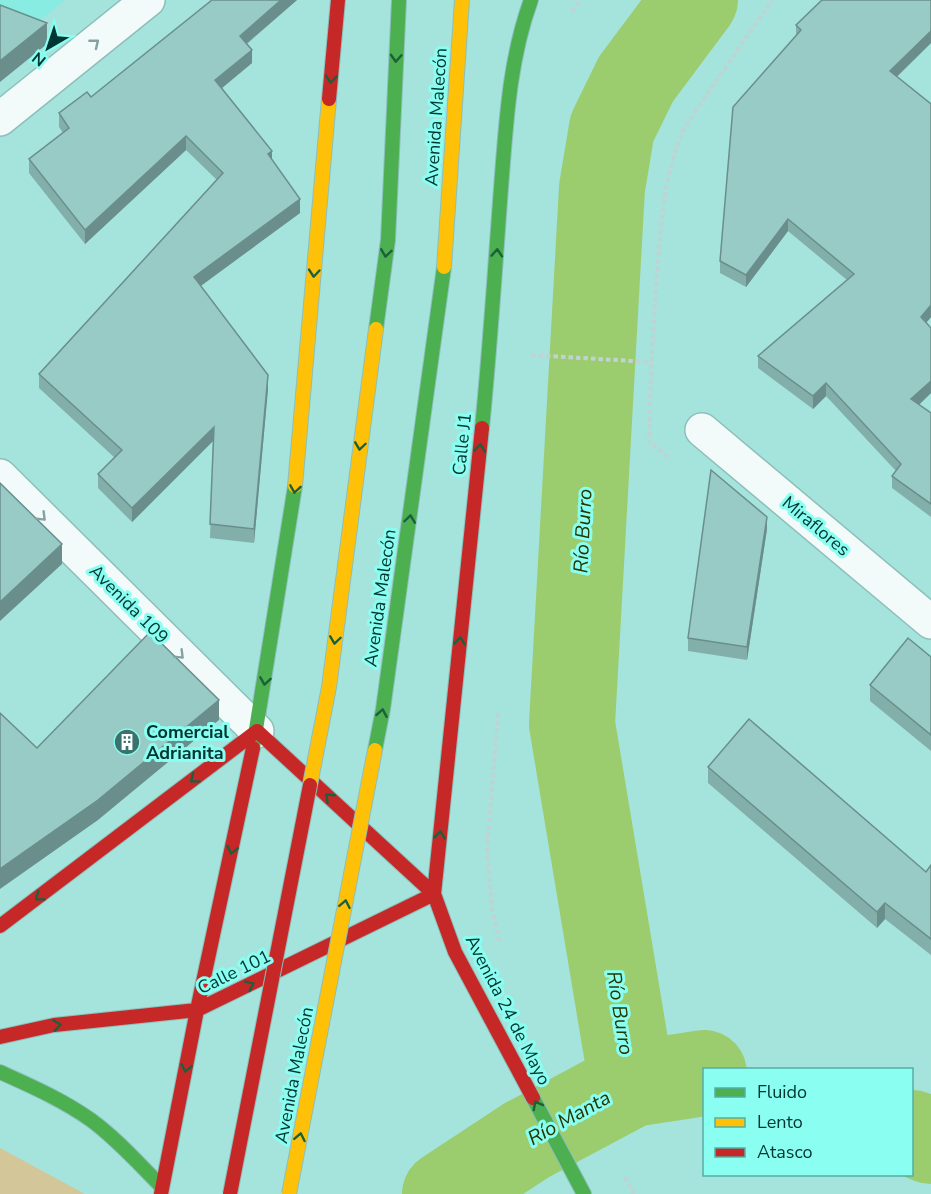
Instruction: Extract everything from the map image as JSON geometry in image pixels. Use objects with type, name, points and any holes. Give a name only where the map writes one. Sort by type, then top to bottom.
[{"type":"main road","points":[[161,1191],[257,731],[296,479],[338,0]]},
{"type":"main road","points":[[230,1194],[330,675],[387,240],[399,0]]},
{"type":"main road","name":"Avenida Malecón","points":[[289,1194],[383,709],[444,270],[462,0]]},
{"type":"main road","name":"Calle J1","points":[[434,894],[486,389],[510,94],[514,59],[522,24],[531,0]]},
{"type":"main road","points":[[0,926],[257,731]]},
{"type":"main road","name":"Avenida 24 de Mayo","points":[[257,731],[434,894],[454,952],[584,1194]]},
{"type":"main road","name":"Calle 101","points":[[0,1037],[54,1025],[197,1010],[434,894]]},
{"type":"main road","points":[[0,1072],[44,1092],[91,1120],[130,1154],[161,1191]]},
{"type":"street","points":[[0,119],[148,0]]},
{"type":"street","name":"Miraflores","points":[[702,430],[931,622]]},
{"type":"street","name":"Avenida 109","points":[[0,476],[257,731]]},
{"type":"path","points":[[702,430],[676,464],[649,442],[650,362],[666,190],[674,151],[684,128],[772,0]]},
{"type":"path","points":[[527,355],[650,362]]},
{"type":"shaded area","points":[[0,0],[65,0],[25,32],[0,22]]},
{"type":"shaded area","points":[[0,1148],[85,1194],[0,1194]]},
{"type":"building","points":[[212,0],[281,0],[240,36],[252,50],[215,80],[272,151],[268,154],[300,199],[194,277],[268,375],[254,529],[210,524],[214,427],[132,508],[98,474],[122,450],[39,374],[223,173],[186,136],[85,230],[29,159],[69,128],[59,113],[87,92],[91,97]]},
{"type":"building","points":[[822,0],[931,0],[931,31],[890,71],[931,104],[931,305],[921,317],[931,328],[931,381],[911,399],[931,413],[931,504],[892,476],[901,464],[826,383],[813,396],[758,356],[854,274],[788,219],[746,275],[720,261],[733,107],[801,30],[796,25]]},
{"type":"building","points":[[0,5],[47,23],[0,61]]},
{"type":"building","points":[[711,470],[767,517],[747,647],[688,638]]},
{"type":"building","points":[[0,483],[62,544],[0,602]]},
{"type":"building","points":[[150,632],[219,700],[98,800],[0,869],[0,713],[37,748]]},
{"type":"building","points":[[908,638],[931,657],[931,735],[870,685]]},
{"type":"building","points":[[749,719],[926,872],[931,865],[931,939],[885,903],[877,912],[708,767]]},
{"type":"waterway","name":"Río Burro","points":[[632,1084],[572,724],[602,188],[612,128],[636,79],[695,0]]},
{"type":"waterway","name":"Río Manta","points":[[445,1194],[527,1140],[632,1084],[703,1073]]},
{"type":"waterway","name":"Río Manta","points":[[913,1133],[931,1141]]},
{"type":"traffic: fast","points":[[376,329],[388,240],[399,0]]},
{"type":"traffic: fast","points":[[482,428],[507,117],[513,69],[531,0]]},
{"type":"traffic: fast","points":[[375,750],[383,709],[444,267]]},
{"type":"traffic: fast","points":[[253,748],[295,486]]},
{"type":"traffic: fast","points":[[0,1072],[58,1100],[101,1127],[162,1187]]},
{"type":"traffic: fast","points":[[533,1098],[584,1194]]},
{"type":"traffic: slow","points":[[444,267],[462,0]]},
{"type":"traffic: slow","points":[[295,486],[329,99]]},
{"type":"traffic: slow","points":[[310,785],[329,687],[376,329]]},
{"type":"traffic: slow","points":[[289,1194],[375,750]]},
{"type":"traffic: jam","points":[[329,99],[338,0]]},
{"type":"traffic: jam","points":[[434,894],[482,428]]},
{"type":"traffic: jam","points":[[257,731],[434,894],[455,952],[533,1098]]},
{"type":"traffic: jam","points":[[0,926],[257,731]]},
{"type":"traffic: jam","points":[[161,1194],[197,1010],[253,748]]},
{"type":"traffic: jam","points":[[230,1194],[310,785]]},
{"type":"traffic: jam","points":[[0,1037],[54,1025],[197,1010],[434,894]]},
{"type":"place","name":"Comercial Adrianita","points":[[127,742]]}]
